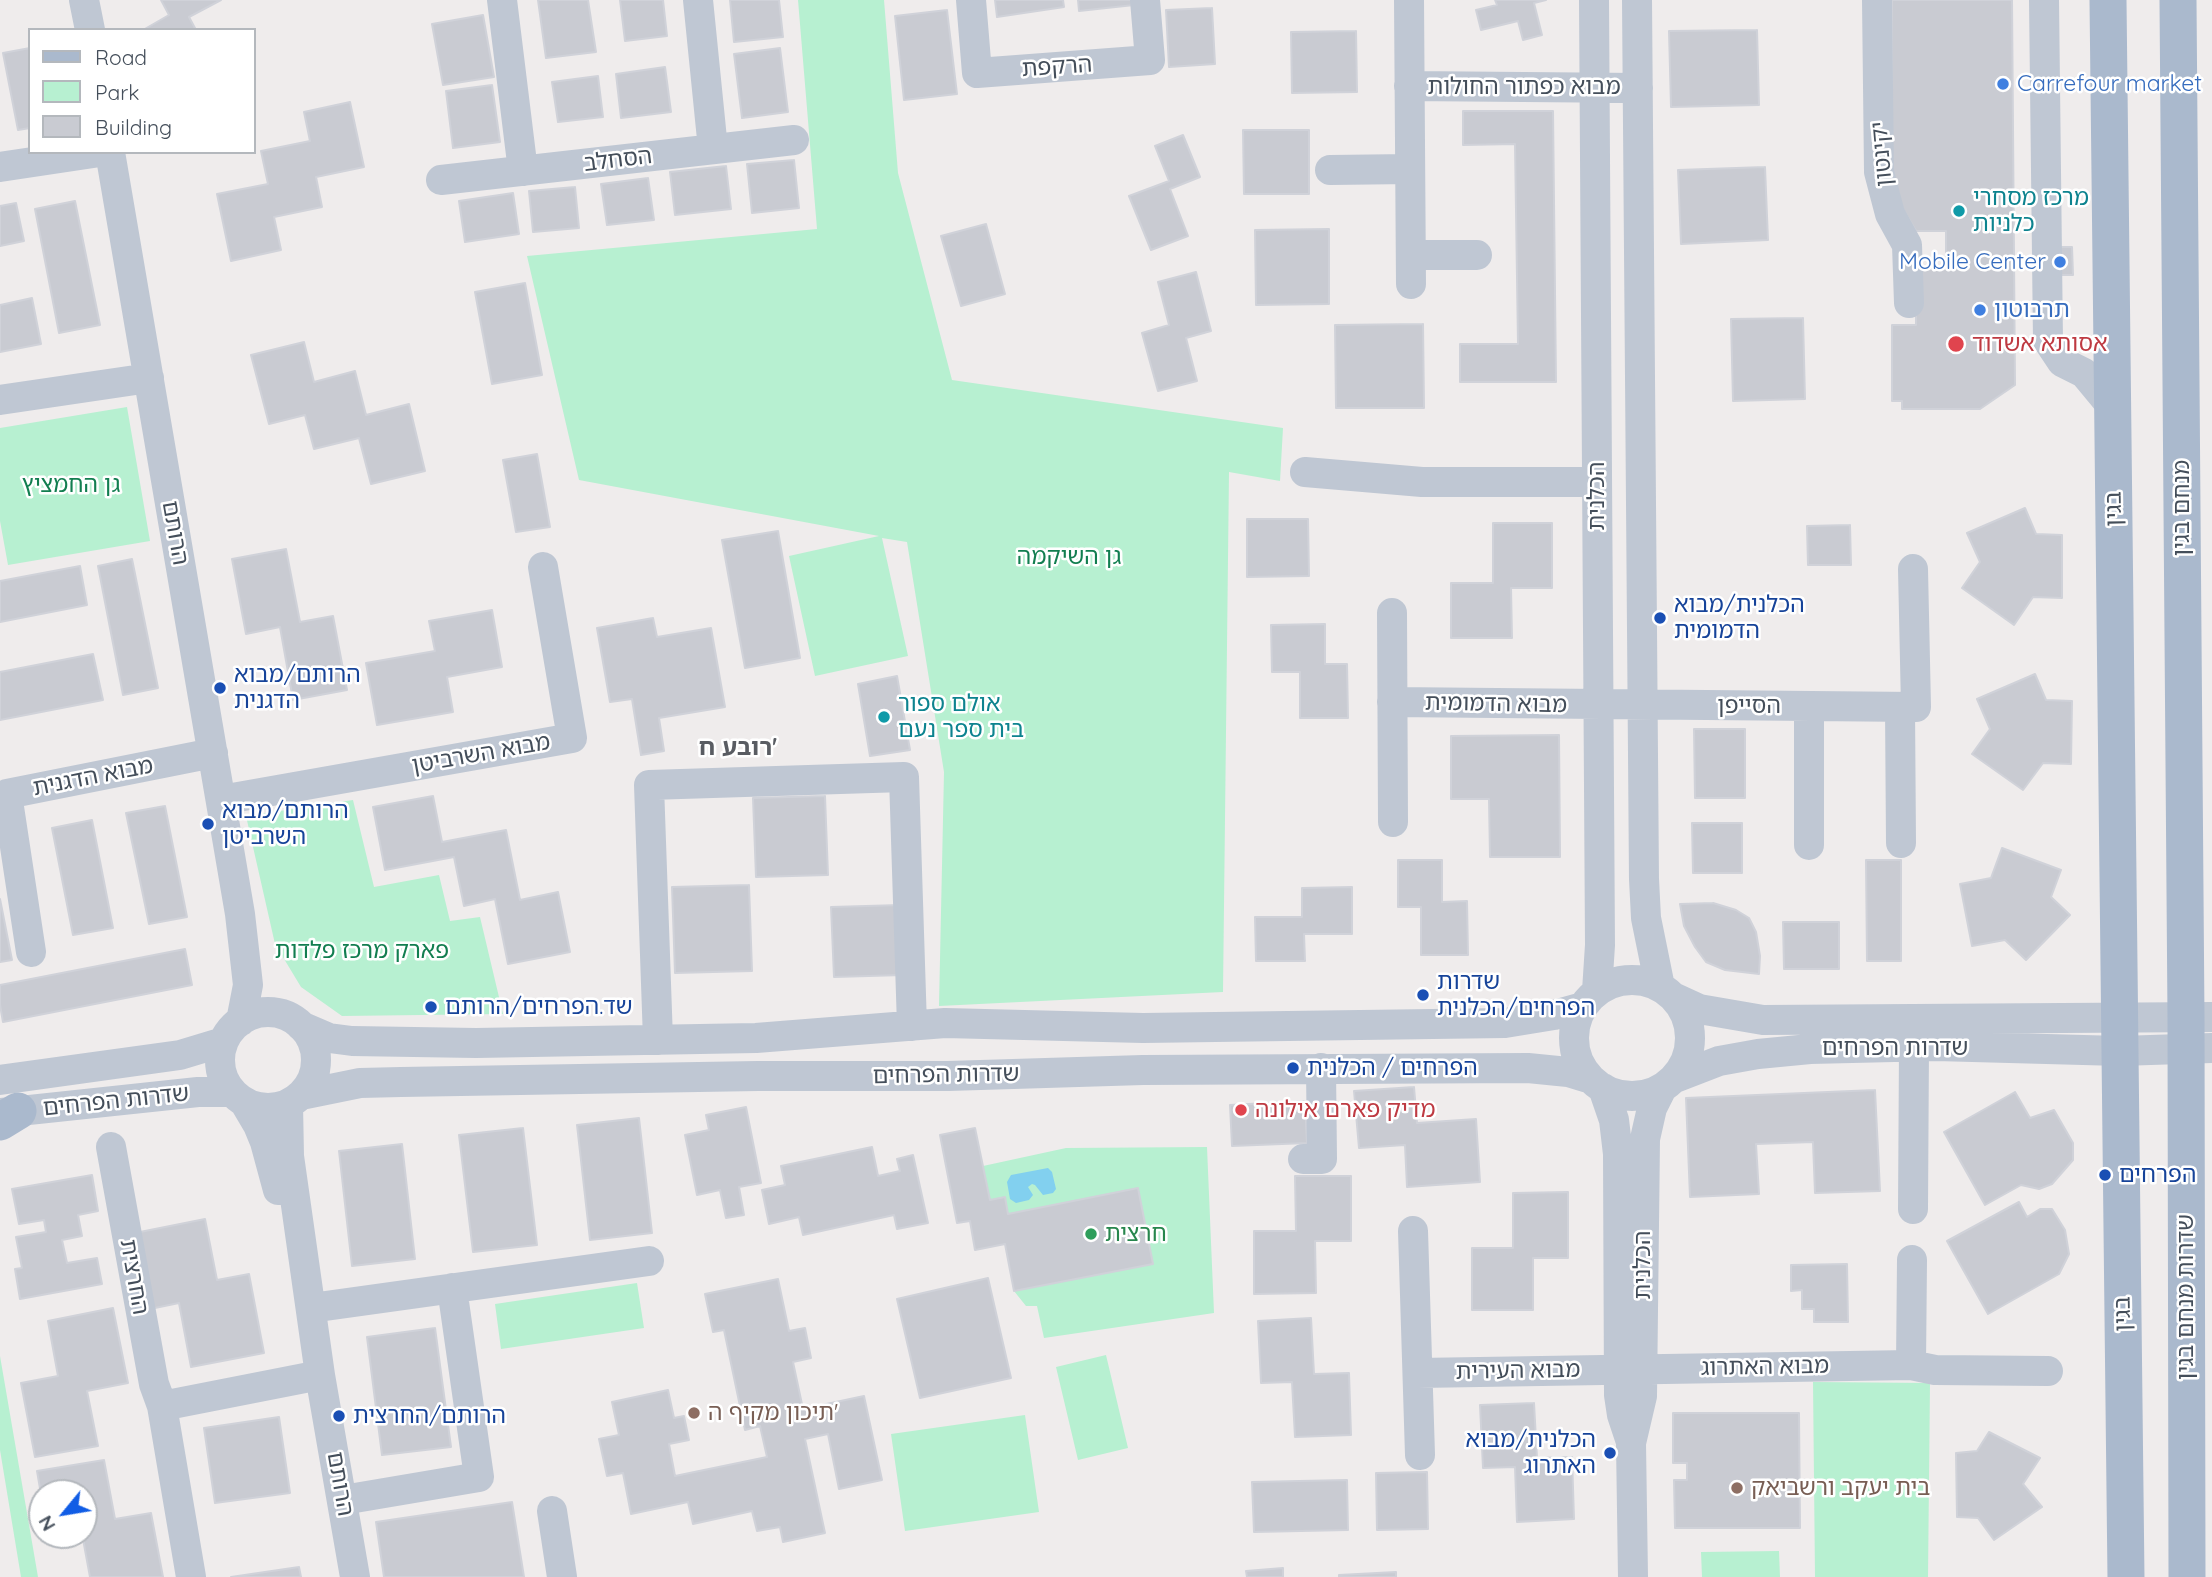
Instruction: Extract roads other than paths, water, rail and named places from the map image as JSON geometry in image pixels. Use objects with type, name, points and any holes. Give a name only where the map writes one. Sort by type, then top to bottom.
[{"type":"main road","name":"בגין","points":[[2108,0],[2126,1577]]},
{"type":"main road","name":"מנחם בגין","points":[[2178,0],[2199,1032]]},
{"type":"main road","name":"שדרות מנחם בגין","points":[[2187,1577],[2199,1032]]},
{"type":"street","points":[[85,0],[90,28]]},
{"type":"street","points":[[502,0],[523,171]]},
{"type":"street","points":[[698,0],[713,149]]},
{"type":"street","name":"הרקפת","points":[[971,0],[977,73],[1150,60],[1145,0]]},
{"type":"street","name":"מבוא כפתור החולות","points":[[1409,0],[1411,269],[1477,255]]},
{"type":"street","name":"הכלנית","points":[[1590,999],[1600,945],[1594,0]]},
{"type":"street","name":"הכלנית","points":[[1637,0],[1641,705],[1646,918],[1667,993]]},
{"type":"street","name":"יקינטון","points":[[1877,0],[1879,172],[1890,214],[1908,245],[1909,303]]},
{"type":"street","points":[[2044,0],[2048,341],[2062,362],[2084,373],[2113,408]]},
{"type":"street","name":"מבוא כפתור החולות","points":[[1409,86],[1638,88]]},
{"type":"street","name":"הסחלב","points":[[441,180],[794,140]]},
{"type":"street","points":[[0,167],[87,154]]},
{"type":"street","name":"הרותם","points":[[110,154],[240,914],[248,985],[232,1031]]},
{"type":"street","points":[[1330,170],[1410,169]]},
{"type":"street","points":[[0,400],[149,378]]},
{"type":"street","points":[[1305,472],[1422,482],[1597,482]]},
{"type":"street","name":"מבוא השרביטן","points":[[220,800],[572,738],[542,567]]},
{"type":"street","points":[[1901,843],[1900,707],[1916,707],[1913,569]]},
{"type":"street","name":"מבוא הדמומית","points":[[1392,613],[1394,822]]},
{"type":"street","name":"מבוא הדמומית","points":[[1392,702],[1599,705]]},
{"type":"street","name":"הסייפן","points":[[1599,705],[1900,707]]},
{"type":"street","points":[[1809,706],[1809,845]]},
{"type":"street","name":"מבוא הדגנית","points":[[31,952],[7,794],[213,753]]},
{"type":"street","points":[[658,1040],[649,785],[904,777],[912,1026]]},
{"type":"street","name":"הרותם","points":[[240,914],[292,1021]]},
{"type":"street","points":[[1628,980],[1644,981],[1667,993],[1684,1013],[1690,1030],[1687,1055],[1668,1083],[1648,1094],[1632,1096],[1617,1094],[1597,1084],[1581,1066],[1574,1036],[1577,1021],[1590,999],[1612,984],[1628,980]]},
{"type":"street","name":"שדרות הפרחים","points":[[1667,993],[1699,1009],[1763,1020],[2120,1034]]},
{"type":"street","name":"שדרות הפרחים","points":[[292,1021],[329,1038],[394,1043],[658,1040],[757,1038],[945,1023],[1143,1028],[1505,1023],[1554,1015],[1590,999]]},
{"type":"street","points":[[261,1013],[292,1021],[309,1036],[316,1060],[309,1085],[295,1099],[274,1108],[259,1108],[238,1098],[220,1068],[220,1055],[232,1031],[261,1013]]},
{"type":"street","name":"שדרות הפרחים","points":[[0,1080],[180,1055],[232,1031]]},
{"type":"street","points":[[2120,1034],[2199,1032]]},
{"type":"street","name":"שדרות הפרחים","points":[[1668,1083],[1719,1061],[1758,1054],[1810,1049],[1914,1047],[2120,1034]]},
{"type":"street","points":[[1913,1209],[1914,1047]]},
{"type":"street","points":[[1303,1159],[1322,1158],[1321,1068]]},
{"type":"street","name":"שדרות הפרחים","points":[[295,1099],[360,1083],[948,1076],[1321,1068],[1528,1069],[1568,1072],[1597,1084]]},
{"type":"street","name":"הכלנית","points":[[1630,1368],[1644,1139],[1651,1108],[1668,1083]]},
{"type":"street","name":"הכלנית","points":[[1597,1084],[1614,1120],[1630,1368],[1639,1416],[1631,1443],[1633,1577]]},
{"type":"street","name":"שדרות הפרחים","points":[[6,1116],[198,1091],[238,1098]]},
{"type":"street","name":"הרותם","points":[[238,1098],[258,1125],[265,1142],[311,1308]]},
{"type":"street","name":"הרותם","points":[[295,1099],[289,1156],[320,1375],[355,1577]]},
{"type":"street","name":"החרצית","points":[[111,1147],[154,1384],[162,1406],[191,1577]]},
{"type":"street","points":[[1413,1231],[1420,1455]]},
{"type":"street","points":[[1911,1365],[1912,1260]]},
{"type":"street","points":[[311,1308],[649,1261]]},
{"type":"street","points":[[343,1500],[479,1477],[452,1288]]},
{"type":"street","name":"מבוא האתרוג","points":[[1630,1368],[1911,1365],[1935,1370],[2048,1371]]},
{"type":"street","name":"מבוא העירית","points":[[1418,1373],[1630,1368]]},
{"type":"street","points":[[162,1406],[320,1375]]},
{"type":"street","points":[[552,1511],[562,1577]]},
{"type":"water","points":[[1048,1168],[1052,1172],[1056,1189],[1053,1193],[1043,1195],[1032,1184],[1028,1187],[1033,1195],[1029,1200],[1016,1203],[1010,1199],[1007,1182],[1011,1175]]},
{"type":"place","name":"Carrefour market","points":[[2003,84]]},
{"type":"place","name":"מרכז מסחרי כלניות","points":[[1959,211]]},
{"type":"place","name":"Mobile Center","points":[[2060,262]]},
{"type":"place","name":"תרבוטון","points":[[1980,310]]},
{"type":"place","name":"אסותא אשדוד","points":[[1956,344]]},
{"type":"place","name":"הכלנית/מבוא הדמומית","points":[[1660,618]]},
{"type":"place","name":"הרותם/מבוא הדגנית","points":[[220,688]]},
{"type":"place","name":"אולם ספור בית ספר נעם","points":[[884,717]]},
{"type":"place","name":"הרותם/מבוא השרביטן","points":[[208,824]]},
{"type":"place","name":"שדרות הפרחים/הכלנית","points":[[1423,995]]},
{"type":"place","name":"שד.הפרחים/הרותם","points":[[431,1007]]},
{"type":"place","name":"הפרחים / הכלנית","points":[[1293,1068]]},
{"type":"place","name":"מדיק פארם אילונה","points":[[1241,1110]]},
{"type":"place","name":"הפרחים","points":[[2105,1175]]},
{"type":"place","name":"חרצית","points":[[1091,1234]]},
{"type":"place","name":"תיכון מקיף ה'","points":[[694,1413]]},
{"type":"place","name":"הרותם/החרצית","points":[[339,1416]]},
{"type":"place","name":"הכלנית/מבוא האתרוג","points":[[1610,1453]]},
{"type":"place","name":"בית יעקב ורשביאק","points":[[1737,1488]]},
{"type":"district","name":"רובע ח'","points":[[738,748]]},
{"type":"park label","name":"גן החמציץ","points":[[71,485]]},
{"type":"park label","name":"גן השיקמה","points":[[1069,557]]},
{"type":"park label","name":"פארק מרכז פלדות","points":[[362,951]]}]
